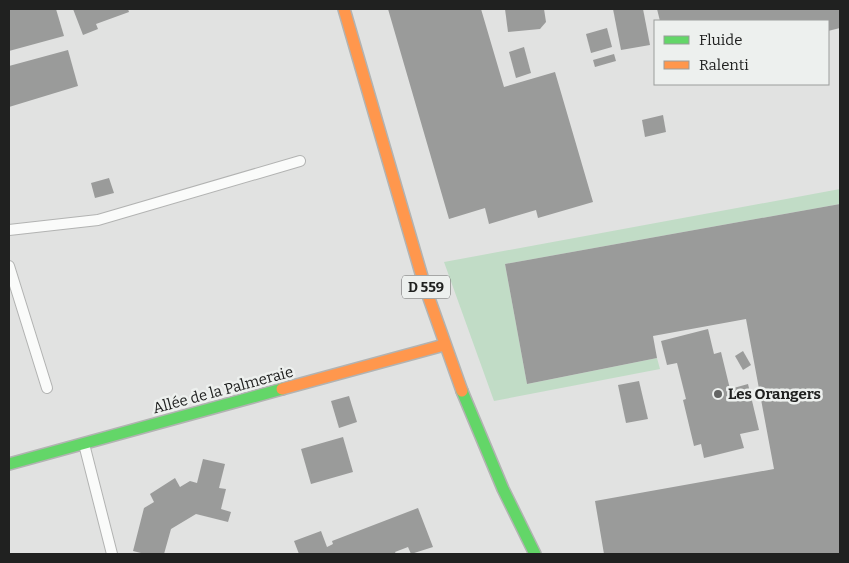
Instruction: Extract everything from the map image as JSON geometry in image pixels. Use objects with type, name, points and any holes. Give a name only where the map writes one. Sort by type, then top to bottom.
[{"type":"main road","name":"D 559","points":[[344,9],[444,344],[488,462],[535,554]]},
{"type":"main road","name":"Allée de la Palmeraie","points":[[9,464],[444,344]]},
{"type":"lane","points":[[9,230],[98,220],[300,161]]},
{"type":"lane","points":[[9,266],[47,388]]},
{"type":"lane","points":[[84,443],[112,554]]},
{"type":"green space","points":[[840,189],[840,204],[505,264],[527,384],[657,358],[660,369],[494,401],[444,262]]},
{"type":"building","points":[[9,9],[56,9],[64,36],[9,51]]},
{"type":"building","points":[[73,9],[128,9],[129,12],[96,24],[98,29],[83,35]]},
{"type":"building","points":[[388,9],[481,9],[504,87],[555,72],[593,202],[538,218],[536,210],[489,224],[485,208],[449,219]]},
{"type":"building","points":[[505,9],[544,9],[546,22],[540,29],[508,32]]},
{"type":"building","points":[[613,9],[643,9],[650,45],[621,50]]},
{"type":"building","points":[[657,9],[840,9],[840,28],[829,31],[829,20],[660,20]]},
{"type":"building","points":[[607,28],[612,47],[591,53],[586,34]]},
{"type":"building","points":[[524,47],[531,73],[516,78],[509,52]]},
{"type":"building","points":[[68,50],[78,86],[9,107],[9,66]]},
{"type":"building","points":[[614,54],[616,61],[595,67],[593,60]]},
{"type":"building","points":[[663,115],[666,132],[645,137],[642,120]]},
{"type":"building","points":[[109,178],[114,193],[95,198],[91,183]]},
{"type":"building","points":[[840,204],[840,554],[604,554],[595,501],[774,469],[746,319],[653,336],[657,358],[527,384],[505,264]]},
{"type":"building","name":"Les Orangers","points":[[708,329],[714,354],[721,352],[730,389],[748,384],[759,430],[740,434],[744,448],[704,458],[701,444],[694,446],[683,400],[686,399],[677,363],[667,365],[661,341]]},
{"type":"building","points":[[743,351],[751,365],[743,370],[735,356]]},
{"type":"building","points":[[639,381],[648,419],[626,423],[618,385]]},
{"type":"building","points":[[349,396],[357,422],[339,428],[331,401]]},
{"type":"building","points":[[343,437],[353,472],[311,484],[301,449]]},
{"type":"building","points":[[203,459],[225,464],[219,488],[226,489],[221,509],[231,512],[228,522],[196,514],[171,529],[164,554],[145,554],[133,551],[144,508],[154,502],[150,494],[175,478],[180,487],[190,481],[197,483]]},
{"type":"building","points":[[418,508],[433,547],[411,554],[408,547],[395,552],[396,554],[299,554],[294,541],[321,531],[327,547],[333,544],[332,541]]},
{"type":"traffic: fast","points":[[9,464],[282,389]]},
{"type":"traffic: fast","points":[[462,391],[503,489],[535,554]]},
{"type":"traffic: slow","points":[[344,9],[425,287],[462,391]]},
{"type":"traffic: slow","points":[[282,389],[444,345]]},
{"type":"place","name":"Les Orangers","points":[[718,394]]}]
